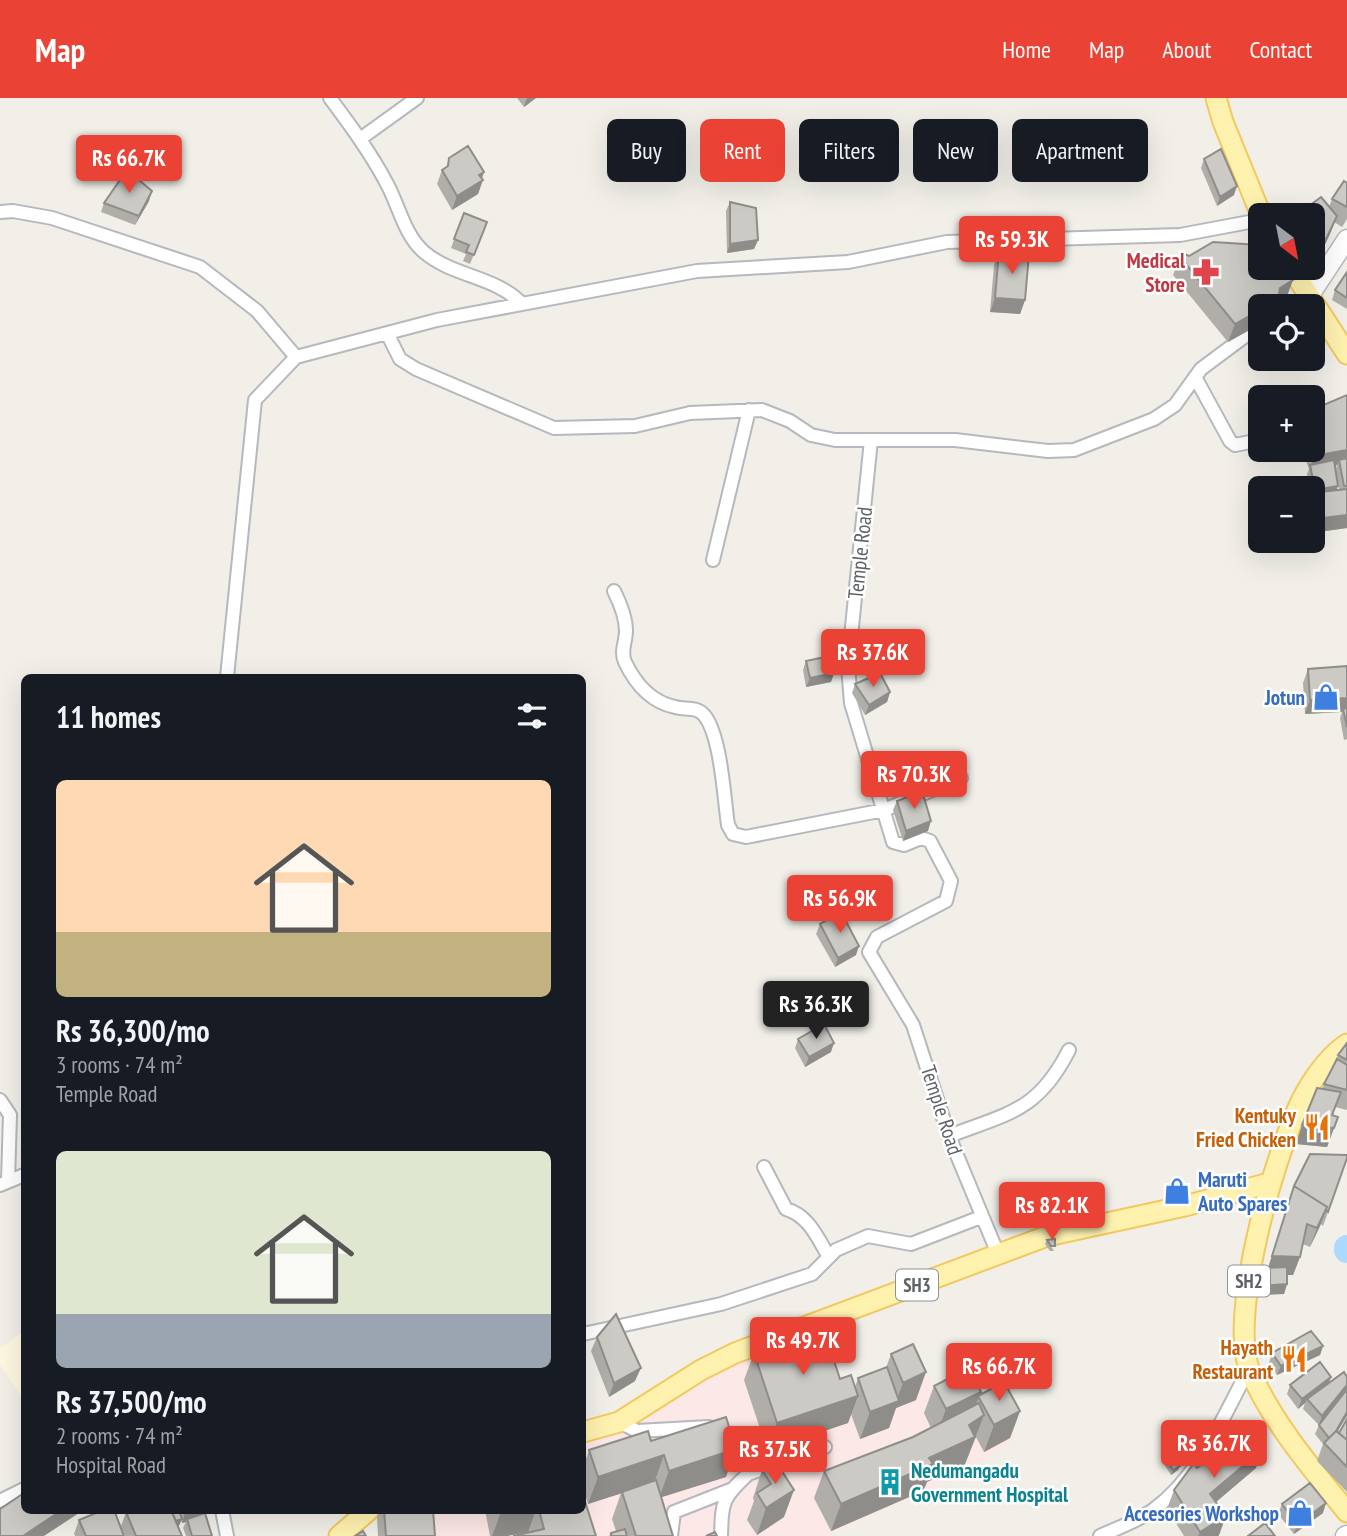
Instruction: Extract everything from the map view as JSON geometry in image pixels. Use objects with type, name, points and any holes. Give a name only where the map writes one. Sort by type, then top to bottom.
[{"type":"main road","points":[[1216,98],[1254,203]]},
{"type":"main road","points":[[1311,294],[1347,239]]},
{"type":"main road","points":[[1325,319],[1347,354]]},
{"type":"main road","name":"SH2","points":[[1347,1044],[1331,1055],[1305,1093],[1269,1183],[1244,1299],[1249,1369],[1272,1410],[1347,1511]]},
{"type":"main road","name":"SH3","points":[[586,1431],[619,1422],[701,1370],[735,1353],[1047,1236],[1185,1206],[1269,1183]]},
{"type":"main road","points":[[338,1536],[364,1514]]},
{"type":"street","points":[[330,98],[360,139],[388,185],[400,217],[422,251],[444,266],[511,292],[522,304]]},
{"type":"street","points":[[360,139],[417,98]]},
{"type":"street","points":[[0,212],[13,211],[52,218],[200,267],[257,311],[296,357]]},
{"type":"street","points":[[227,674],[255,400],[296,357],[387,333],[522,304],[697,271],[848,262],[947,242],[1180,235],[1248,221]]},
{"type":"street","points":[[387,333],[400,359],[416,369],[554,428],[635,426],[690,413],[762,410],[790,421],[811,435],[835,440],[955,440],[1048,451],[1074,450],[1154,419],[1175,405],[1195,377],[1221,352],[1248,333]]},
{"type":"street","points":[[1195,377],[1230,441],[1235,445],[1248,442]]},
{"type":"street","points":[[713,559],[749,410]]},
{"type":"street","name":"Temple Road","points":[[871,440],[848,666],[851,703],[893,842],[904,845],[921,838],[930,841],[951,881],[946,901],[877,937],[869,952],[913,1025],[949,1136],[998,1254]]},
{"type":"street","points":[[614,591],[622,608],[626,632],[622,648],[624,660],[647,695],[676,708],[693,708],[704,714],[712,732],[728,825],[733,834],[746,837],[884,810],[961,778]]},
{"type":"street","points":[[949,1136],[1013,1112],[1041,1095],[1069,1050]]},
{"type":"street","points":[[0,1100],[10,1115],[4,1183],[21,1176]]},
{"type":"street","points":[[764,1167],[786,1209],[800,1213],[807,1220],[829,1257]]},
{"type":"street","points":[[586,1333],[721,1304],[812,1274],[836,1250],[868,1236],[911,1244],[981,1217]]},
{"type":"street","points":[[1100,1536],[1151,1511],[1175,1492],[1197,1463],[1249,1369]]},
{"type":"street","points":[[619,1422],[637,1431],[709,1427],[727,1435],[732,1441],[748,1474]]},
{"type":"street","points":[[721,1536],[722,1503],[730,1490],[748,1474],[825,1447]]},
{"type":"street","points":[[0,1501],[21,1490]]},
{"type":"street","points":[[671,1536],[674,1512],[730,1490]]},
{"type":"street","points":[[223,1514],[227,1536]]},
{"type":"shaded area","points":[[21,1333],[21,1396],[0,1365],[0,1348]]},
{"type":"shaded area","points":[[759,1350],[841,1397],[921,1360],[937,1399],[995,1401],[1014,1440],[957,1477],[826,1536],[431,1536],[430,1514],[586,1514],[586,1436]]},
{"type":"building","points":[[468,146],[484,172],[479,175],[483,180],[457,196],[442,170],[448,166],[449,158]]},
{"type":"building","points":[[1221,149],[1237,186],[1220,197],[1204,159]]},
{"type":"building","points":[[127,170],[152,191],[139,216],[104,203]]},
{"type":"building","points":[[1344,181],[1347,183],[1347,207],[1332,199]]},
{"type":"building","points":[[1321,197],[1337,216],[1325,241],[1325,203],[1313,203]]},
{"type":"building","points":[[730,202],[756,208],[758,240],[730,244]]},
{"type":"building","points":[[464,213],[487,222],[474,255],[466,252],[469,245],[454,239]]},
{"type":"building","points":[[1213,242],[1248,244],[1248,280],[1293,280],[1280,288],[1279,294],[1248,294],[1248,317],[1235,324],[1180,257],[1184,254],[1189,256]]},
{"type":"building","points":[[999,251],[1029,254],[1025,300],[995,298]]},
{"type":"building","points":[[1347,272],[1347,298],[1335,290]]},
{"type":"building","points":[[1347,395],[1347,450],[1325,454],[1325,404]]},
{"type":"building","points":[[1347,458],[1347,486],[1344,486],[1339,460]]},
{"type":"building","points":[[1334,460],[1338,486],[1325,488],[1325,476],[1312,476],[1310,465]]},
{"type":"building","points":[[1347,489],[1347,515],[1325,518],[1325,491]]},
{"type":"building","points":[[830,656],[834,673],[810,678],[806,661]]},
{"type":"building","points":[[1347,666],[1347,698],[1310,700],[1308,669]]},
{"type":"building","points":[[880,673],[890,692],[869,705],[855,684]]},
{"type":"building","points":[[1347,708],[1347,727],[1343,709]]},
{"type":"building","points":[[922,791],[931,821],[906,831],[897,801]]},
{"type":"building","points":[[841,912],[859,946],[838,958],[820,924]]},
{"type":"building","points":[[824,1024],[834,1043],[809,1057],[798,1039]]},
{"type":"building","points":[[1347,1043],[1347,1060],[1338,1055]]},
{"type":"building","points":[[1337,1059],[1347,1065],[1347,1090],[1324,1084]]},
{"type":"building","points":[[1317,1088],[1341,1092],[1332,1115],[1338,1117],[1334,1128],[1302,1125]]},
{"type":"building","points":[[1310,1154],[1347,1155],[1328,1212],[1327,1207],[1294,1186]]},
{"type":"building","points":[[1294,1186],[1327,1207],[1317,1228],[1307,1224],[1300,1257],[1272,1256]]},
{"type":"building","points":[[1055,1239],[1055,1246],[1051,1246],[1047,1240]]},
{"type":"building","points":[[1287,1267],[1287,1284],[1262,1286],[1261,1268]]},
{"type":"building","points":[[616,1314],[641,1368],[614,1383],[597,1337]]},
{"type":"building","points":[[824,1330],[840,1379],[851,1375],[858,1396],[777,1423],[754,1353]]},
{"type":"building","points":[[1311,1331],[1323,1346],[1281,1366],[1272,1353]]},
{"type":"building","points":[[913,1344],[926,1372],[903,1383],[891,1354]]},
{"type":"building","points":[[1320,1362],[1331,1377],[1302,1399],[1290,1385]]},
{"type":"building","points":[[887,1367],[899,1401],[870,1412],[858,1378]]},
{"type":"building","points":[[969,1368],[981,1392],[946,1409],[934,1386]]},
{"type":"building","points":[[1344,1372],[1347,1385],[1322,1416],[1307,1399]]},
{"type":"building","points":[[1004,1382],[1020,1411],[994,1425],[978,1396]]},
{"type":"building","points":[[1347,1389],[1347,1412],[1329,1438],[1319,1425]]},
{"type":"building","points":[[979,1403],[984,1415],[969,1425],[975,1437],[929,1458],[933,1464],[841,1504],[824,1471],[913,1437]]},
{"type":"building","points":[[726,1417],[736,1449],[669,1471],[664,1455],[598,1477],[589,1450],[648,1431],[651,1441]]},
{"type":"building","points":[[1347,1419],[1347,1440],[1339,1433]]},
{"type":"building","points":[[1190,1426],[1203,1435],[1195,1447],[1181,1438]]},
{"type":"building","points":[[1250,1429],[1263,1449],[1210,1494],[1226,1516],[1200,1532],[1174,1490],[1194,1463],[1197,1468]]},
{"type":"building","points":[[1336,1431],[1347,1440],[1347,1467],[1324,1443]]},
{"type":"building","points":[[1172,1456],[1180,1466],[1173,1470],[1166,1460]]},
{"type":"building","points":[[776,1462],[794,1490],[766,1508],[757,1493],[771,1484],[762,1470]]},
{"type":"building","points":[[656,1480],[673,1536],[636,1536],[622,1492]]},
{"type":"building","points":[[1310,1483],[1326,1503],[1297,1525],[1282,1504]]},
{"type":"building","points":[[21,1495],[21,1514],[56,1514],[23,1536],[0,1536],[0,1509]]},
{"type":"building","points":[[586,1504],[596,1536],[513,1536],[544,1529],[540,1514],[586,1514]]},
{"type":"building","points":[[93,1514],[116,1514],[124,1536],[86,1536],[79,1520]]},
{"type":"building","points":[[127,1514],[173,1514],[182,1536],[136,1536]]},
{"type":"building","points":[[173,1514],[180,1514],[182,1519],[176,1521]]},
{"type":"building","points":[[205,1514],[212,1536],[192,1536],[187,1519]]},
{"type":"building","points":[[384,1514],[433,1514],[435,1536],[386,1536]]},
{"type":"building","points":[[1265,1523],[1275,1536],[1248,1536]]},
{"type":"building","points":[[625,1529],[627,1536],[611,1536],[611,1533]]},
{"type":"place","name":"Medical Store","points":[[1206,272]]},
{"type":"place","name":"Jotun","points":[[1326,697]]},
{"type":"place","name":"Kentuky Fried Chicken","points":[[1317,1127]]},
{"type":"place","name":"Maruti Auto Spares","points":[[1177,1191]]},
{"type":"place","name":"Hayath Restaurant","points":[[1294,1359]]},
{"type":"place","name":"Nedumangadu Government Hospital","points":[[890,1482]]},
{"type":"place","name":"Accesories Workshop","points":[[1300,1513]]}]
